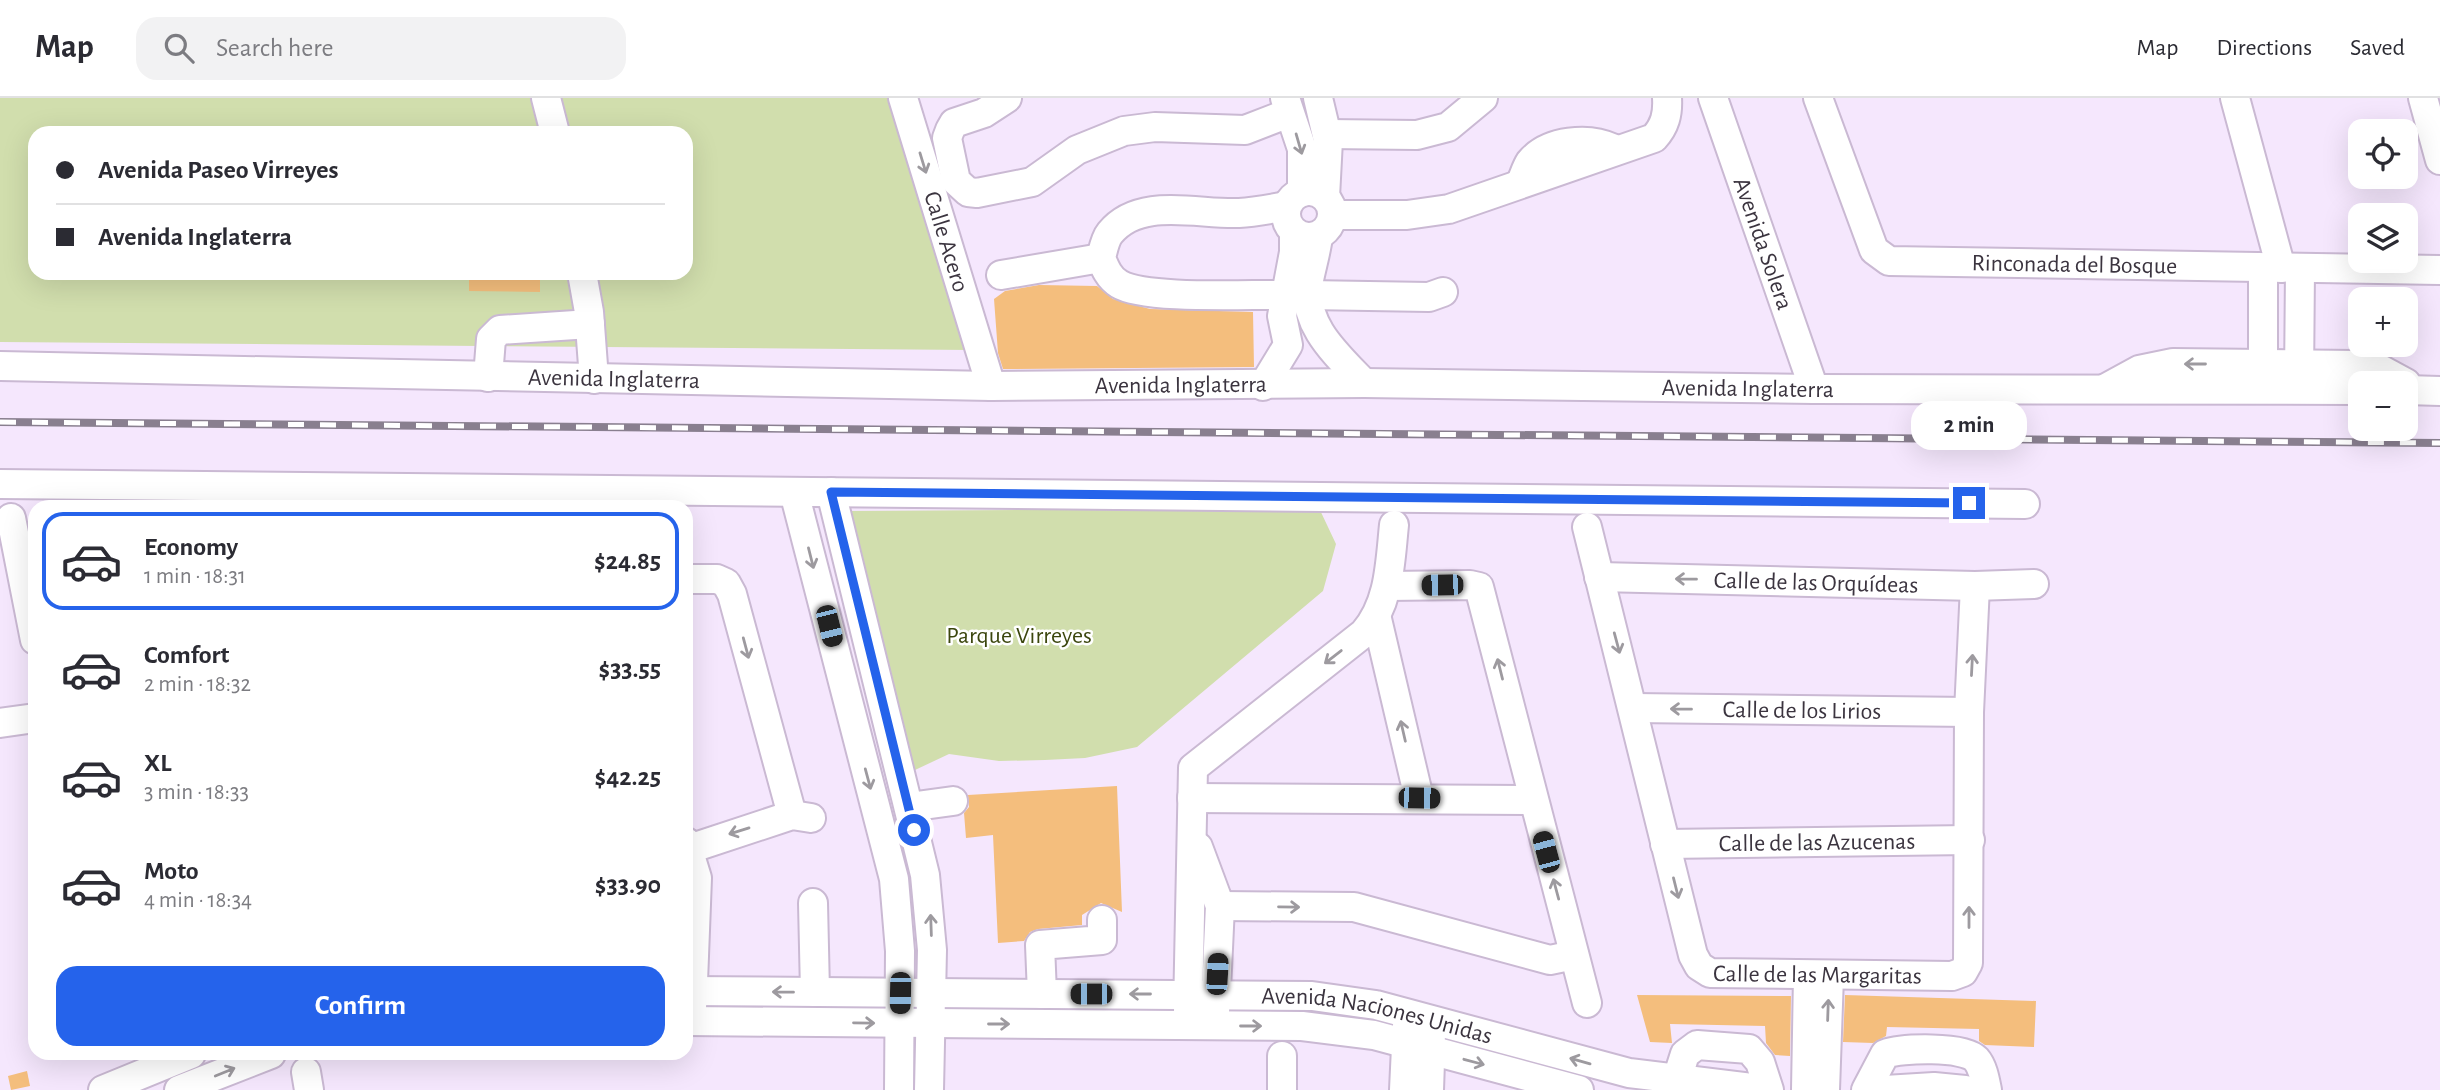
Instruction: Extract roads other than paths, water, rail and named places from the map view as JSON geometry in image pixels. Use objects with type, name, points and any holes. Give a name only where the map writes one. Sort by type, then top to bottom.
[{"type":"street","points":[[546,98],[553,126]]},
{"type":"street","name":"Calle Acero","points":[[903,98],[991,386]]},
{"type":"street","points":[[1007,98],[984,113],[954,123],[950,130],[947,138],[956,181],[968,192],[977,193],[1032,182],[1077,150],[1124,131],[1155,127],[1245,130],[1287,105],[1301,149],[1310,213]]},
{"type":"street","points":[[1288,345],[1282,316],[1297,295],[1310,213],[1327,134],[1318,98]]},
{"type":"street","points":[[1443,292],[1429,297],[1151,292],[1121,286],[1109,275],[1101,258],[1108,234],[1121,223],[1146,213],[1180,209],[1239,213],[1407,215],[1449,209],[1474,202],[1521,182],[1530,162],[1558,147],[1589,141],[1614,150],[1654,138],[1662,129],[1668,112],[1667,98]]},
{"type":"street","name":"Avenida Solera","points":[[1713,98],[1814,389]]},
{"type":"street","name":"Rinconada del Bosque","points":[[1818,98],[1874,250],[1889,261],[2440,270]]},
{"type":"street","points":[[2235,98],[2281,268],[2300,377],[2370,366],[2380,371]]},
{"type":"street","points":[[2423,98],[2440,160]]},
{"type":"street","points":[[1327,134],[1417,135],[1448,127],[1476,101]]},
{"type":"street","points":[[1000,275],[1101,258]]},
{"type":"street","points":[[2264,377],[2281,268]]},
{"type":"street","points":[[583,280],[594,379]]},
{"type":"street","points":[[1297,295],[1326,341],[1364,383]]},
{"type":"street","points":[[488,377],[491,339],[500,330],[590,324]]},
{"type":"street","points":[[1263,386],[1282,350],[1288,345],[1326,341]]},
{"type":"street","name":"Avenida Inglaterra","points":[[0,366],[991,386],[1263,386],[1364,383],[1814,389],[2104,389],[2264,377],[2300,377],[2348,387]]},
{"type":"street","points":[[0,484],[2025,504]]},
{"type":"street","points":[[794,492],[894,879],[900,940],[899,1090]]},
{"type":"street","points":[[831,492],[909,807],[930,909],[929,1090]]},
{"type":"street","points":[[11,518],[28,604]]},
{"type":"street","points":[[1200,1026],[1202,995],[1192,832],[1193,768],[1364,633],[1377,619],[1388,586],[1394,525]]},
{"type":"street","points":[[1587,527],[1634,708],[1665,844]]},
{"type":"street","name":"Calle de las Orquídeas","points":[[1599,577],[1975,586],[2034,584]]},
{"type":"street","points":[[693,579],[717,579],[726,583],[732,594],[802,817],[693,844]]},
{"type":"street","points":[[1388,586],[1479,587],[1532,800],[1587,1003]]},
{"type":"street","points":[[1969,840],[1969,712],[1975,586]]},
{"type":"street","points":[[1377,619],[1419,798]]},
{"type":"street","name":"Calle de los Lirios","points":[[1634,708],[1969,712]]},
{"type":"street","points":[[0,723],[28,719]]},
{"type":"street","points":[[856,733],[888,725]]},
{"type":"street","points":[[1192,798],[1532,800]]},
{"type":"street","points":[[909,807],[953,801]]},
{"type":"street","points":[[1192,832],[1220,906],[1202,995]]},
{"type":"street","name":"Calle de las Azucenas","points":[[1665,844],[1969,840]]},
{"type":"street","name":"Calle de las Margaritas","points":[[1665,844],[1693,955],[1699,966],[1710,973],[1952,976],[1963,972],[1968,963],[1969,840]]},
{"type":"street","points":[[693,866],[697,878],[693,934]]},
{"type":"street","points":[[813,903],[815,992]]},
{"type":"street","points":[[1220,906],[1354,907],[1550,960],[1574,955]]},
{"type":"street","points":[[1042,994],[1040,946],[1102,940],[1102,920]]},
{"type":"street","points":[[1807,1090],[1819,976]]},
{"type":"street","points":[[1819,976],[1825,1090]]},
{"type":"street","name":"Avenida Naciones Unidas","points":[[693,991],[1312,996],[1376,1005],[1421,1017],[1627,1081],[1677,1079],[1769,1090]]},
{"type":"street","points":[[1404,1090],[1417,1047],[1421,1017]]},
{"type":"street","name":"Avenida Naciones Unidas","points":[[693,1021],[1346,1029],[1578,1090]]},
{"type":"street","points":[[1677,1079],[1685,1054],[1697,1045],[1749,1049],[1760,1062],[1769,1090]]},
{"type":"street","points":[[1417,1047],[1429,1090]]},
{"type":"street","points":[[1866,1090],[1885,1054],[1951,1050],[1969,1054],[1976,1059],[1987,1090]]},
{"type":"street","points":[[1282,1056],[1282,1090]]},
{"type":"street","points":[[103,1090],[176,1060]]},
{"type":"street","points":[[179,1090],[256,1060]]},
{"type":"street","points":[[1885,1090],[1934,1087],[1965,1090]]},
{"type":"railway","points":[[0,422],[2440,443]]},
{"type":"park label","name":"Parque Virreyes","points":[[1019,635]]}]
